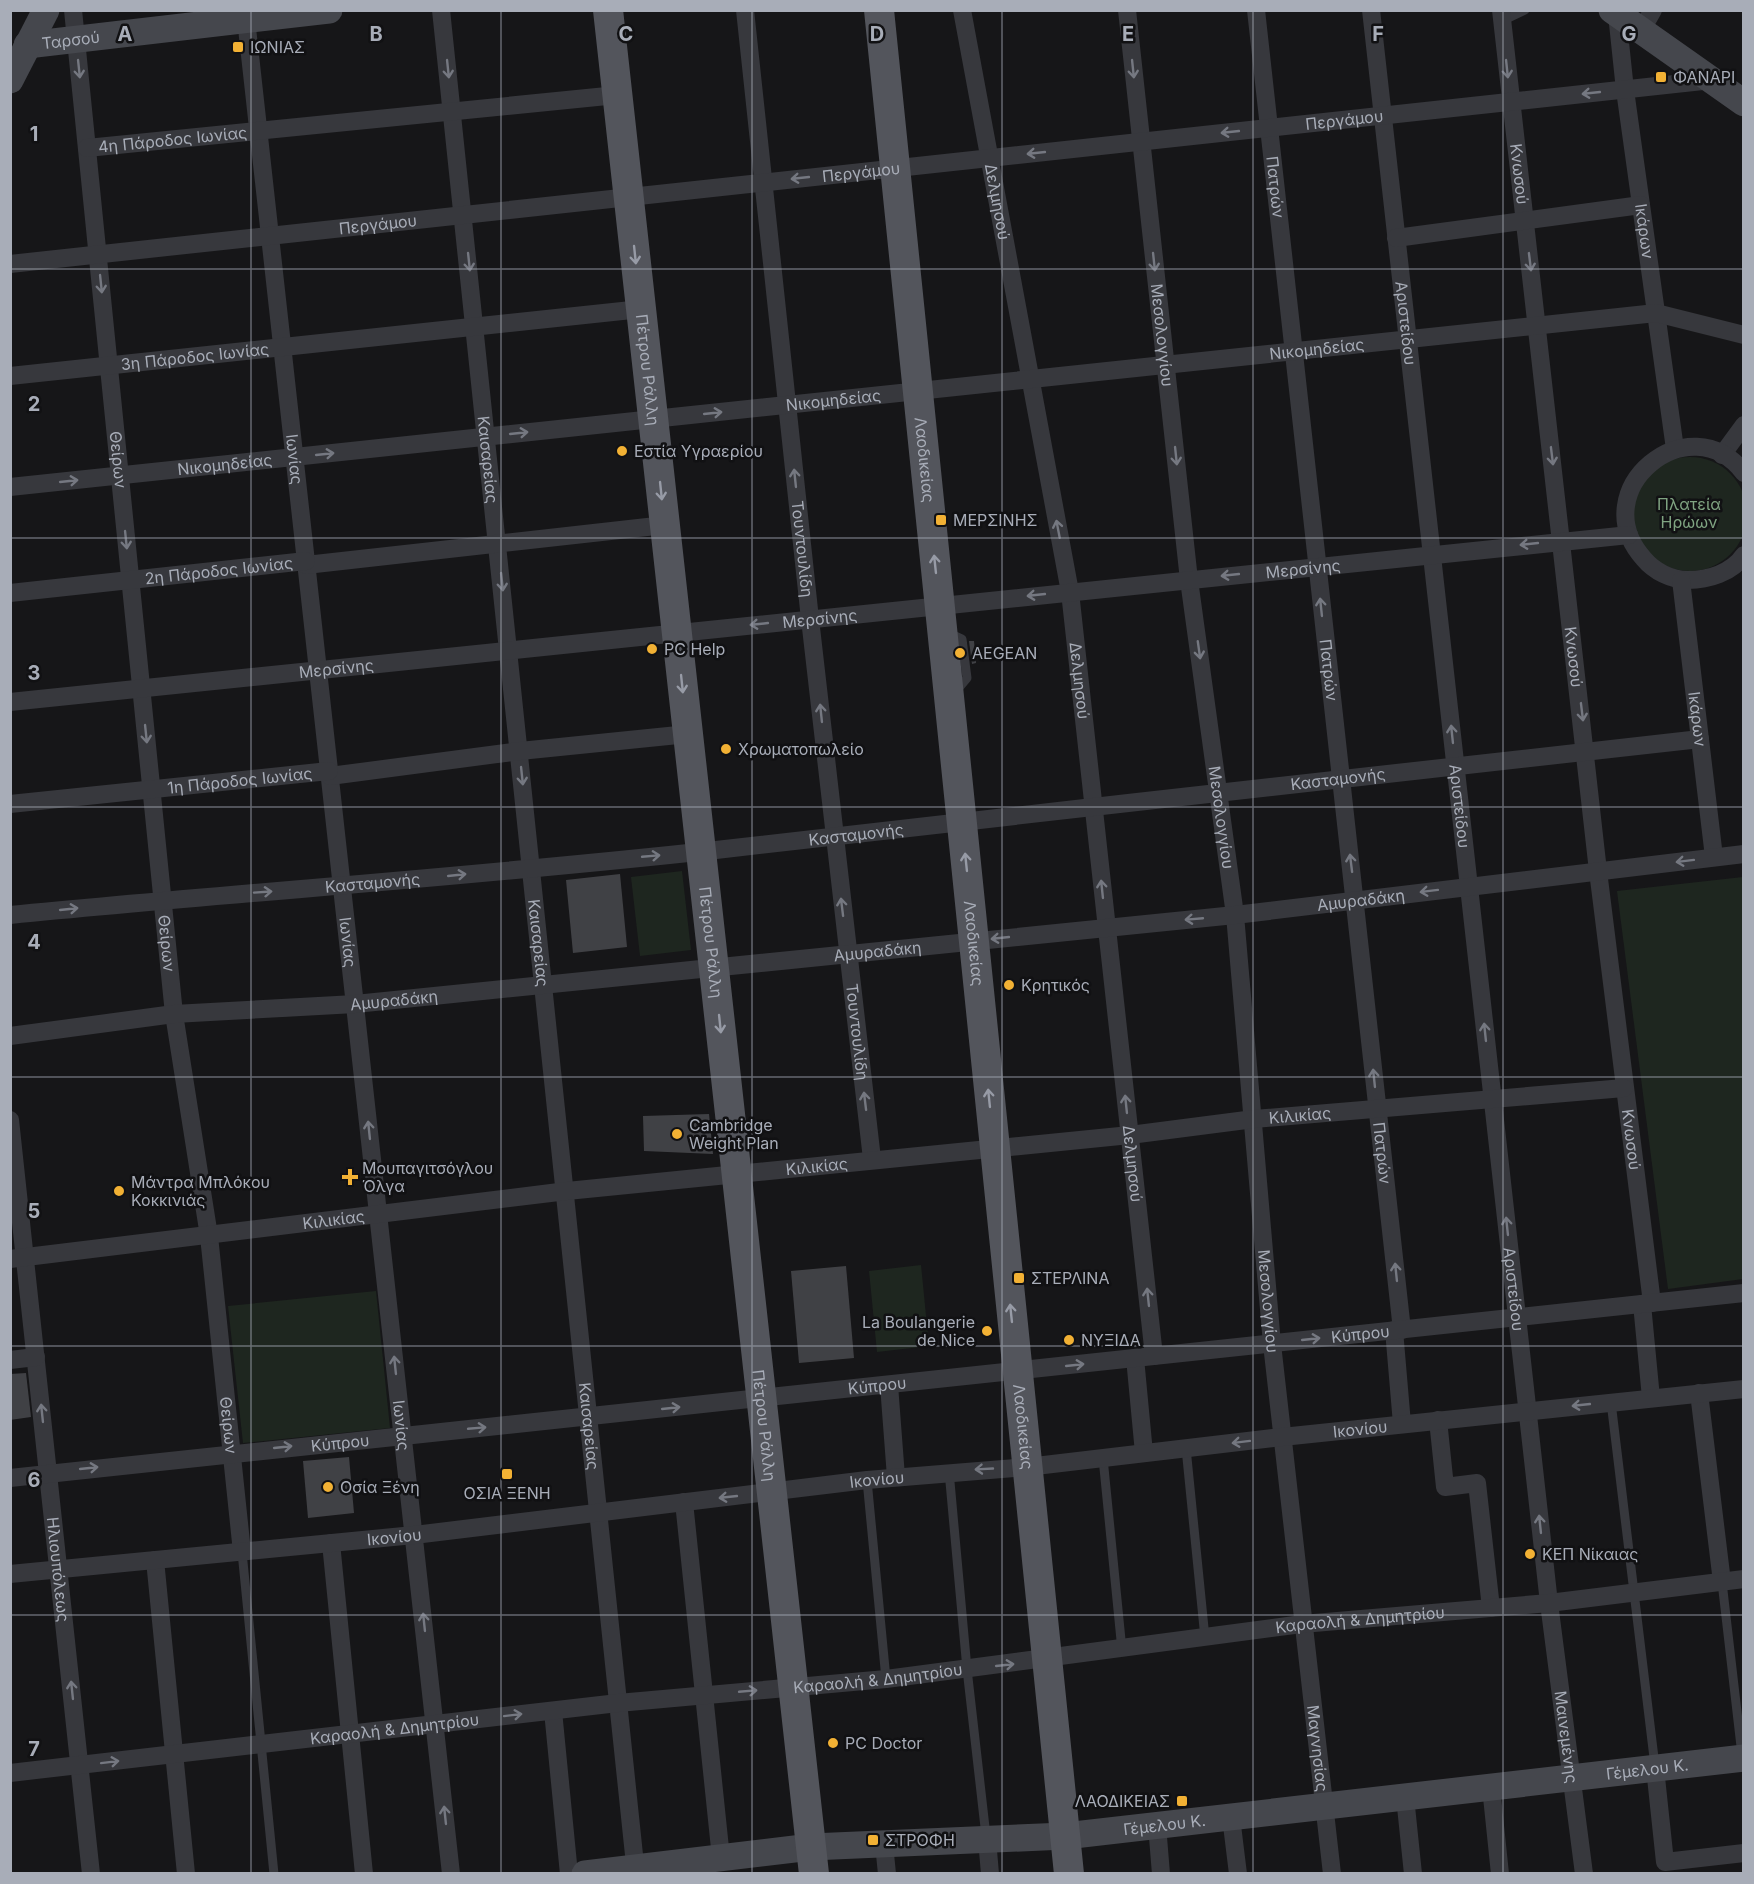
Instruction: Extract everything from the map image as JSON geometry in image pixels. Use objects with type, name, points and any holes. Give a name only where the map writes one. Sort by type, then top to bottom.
[{"type":"main road","points":[[10,80],[20,51],[46,10]]},
{"type":"main road","name":"Ταρσού","points":[[20,51],[76,39],[246,15],[329,10]]},
{"type":"main road","name":"Πέτρου Ράλλη","points":[[608,10],[812,1860]]},
{"type":"main road","name":"Λαοδικείας","points":[[879,10],[1069,1874]]},
{"type":"main road","points":[[1614,12],[1647,21],[1712,80],[1743,103]]},
{"type":"main road","name":"Γέμελου Κ.","points":[[585,1874],[635,1871],[721,1858],[812,1860],[884,1844],[1065,1836],[1572,1777],[1743,1761]]},
{"type":"street","name":"Θείρων","points":[[73,10],[174,1014],[209,1236],[242,1552]]},
{"type":"street","name":"Καισαρείας","points":[[441,10],[567,1191],[635,1871]]},
{"type":"street","name":"Τουντουλίδη","points":[[745,10],[810,619],[872,1159]]},
{"type":"street","name":"Δελμησού","points":[[962,10],[1070,591],[1154,1356]]},
{"type":"street","name":"Μεσολογγίου","points":[[1127,10],[1189,580],[1235,915],[1272,1344],[1302,1624]]},
{"type":"street","name":"Πατρών","points":[[1256,10],[1356,900],[1398,1330],[1402,1424]]},
{"type":"street","name":"Αριστείδου","points":[[1371,10],[1549,1603]]},
{"type":"street","name":"Ικάρων","points":[[1614,12],[1675,449]]},
{"type":"street","name":"Ιωνίας","points":[[246,15],[451,1874]]},
{"type":"street","name":"Κνωσού","points":[[1501,16],[1624,1088],[1647,1303],[1651,1398]]},
{"type":"street","name":"Περγάμου","points":[[10,264],[1712,80]]},
{"type":"street","name":"4η Πάροδος Ιωνίας","points":[[87,148],[617,95]]},
{"type":"street","points":[[1396,238],[1641,205]]},
{"type":"street","name":"3η Πάροδος Ιωνίας","points":[[10,376],[476,329],[640,309]]},
{"type":"street","points":[[1656,313],[1743,335]]},
{"type":"street","name":"Νικομηδείας","points":[[10,487],[1656,313]]},
{"type":"street","points":[[1722,455],[1743,424]]},
{"type":"street","points":[[1743,473],[1722,455],[1707,449],[1675,449],[1661,455],[1638,476],[1626,504],[1629,535],[1637,551],[1648,565],[1664,575],[1681,580],[1703,580],[1724,572],[1743,555]]},
{"type":"street","name":"2η Πάροδος Ιωνίας","points":[[10,592],[664,525]]},
{"type":"street","name":"Μερσίνης","points":[[10,702],[810,619],[941,617],[1070,591],[1629,535]]},
{"type":"street","name":"Ικάρων","points":[[1681,580],[1714,857]]},
{"type":"street","name":"1η Πάροδος Ιωνίας","points":[[10,804],[329,773],[688,734]]},
{"type":"street","name":"Κασταμονής","points":[[10,915],[163,899],[342,887],[701,851],[1700,739]]},
{"type":"street","name":"Αμυραδάκη","points":[[10,1036],[174,1014],[355,1004],[974,942],[1106,926],[1235,915],[1743,854]]},
{"type":"street","name":"Κιλικίας","points":[[18,1259],[567,1191],[1130,1135],[1254,1119],[1624,1088]]},
{"type":"street","name":"Ηλιουπόλεως","points":[[10,1120],[18,1259],[36,1358],[91,1874]]},
{"type":"street","name":"Κύπρου","points":[[10,1478],[230,1452],[761,1399],[1743,1293]]},
{"type":"street","points":[[10,1360],[36,1358]]},
{"type":"street","points":[[1135,1358],[1144,1453]]},
{"type":"street","points":[[889,1385],[896,1477]]},
{"type":"street","name":"Ικονίου","points":[[10,1574],[414,1535],[867,1480],[949,1471],[1027,1467],[1527,1410],[1743,1389]]},
{"type":"street","points":[[1699,1393],[1722,1582]]},
{"type":"street","points":[[1438,1420],[1445,1487],[1477,1483],[1491,1608]]},
{"type":"street","points":[[684,1502],[721,1858]]},
{"type":"street","points":[[331,1543],[364,1874]]},
{"type":"street","points":[[155,1560],[186,1874]]},
{"type":"street","name":"Καραολή & Δημητρίου","points":[[10,1773],[618,1703],[886,1679],[1047,1660],[1302,1624],[1549,1603],[1743,1579]]},
{"type":"street","name":"Μαινεμένης","points":[[1549,1603],[1584,1874]]},
{"type":"street","name":"Μαγνησίας","points":[[1302,1624],[1332,1874]]},
{"type":"street","points":[[553,1711],[570,1874]]},
{"type":"street","points":[[1655,1768],[1665,1862],[1743,1853]]},
{"type":"street","points":[[1491,1787],[1500,1874]]},
{"type":"street","points":[[1405,1797],[1413,1874]]},
{"type":"street","points":[[1231,1817],[1238,1874]]},
{"type":"street","points":[[1157,1825],[1161,1874]]},
{"type":"street","points":[[987,1839],[990,1874]]},
{"type":"street","points":[[884,1844],[887,1874]]},
{"type":"lane","points":[[1501,16],[1525,10]]},
{"type":"lane","points":[[1611,1402],[1655,1768]]},
{"type":"lane","points":[[1186,1448],[1205,1638]]},
{"type":"lane","points":[[1103,1458],[1122,1650]]},
{"type":"lane","points":[[949,1471],[967,1669],[987,1839]]},
{"type":"lane","points":[[867,1480],[886,1679]]},
{"type":"lane","name":"Θείρων","points":[[242,1552],[274,1874]]},
{"type":"lane","points":[[1722,1582],[1743,1761]]},
{"type":"green space","name":"Πλατεία Ηρώων","points":[[1690,457],[1712,461],[1722,466],[1738,482],[1743,492],[1747,514],[1743,536],[1738,546],[1722,562],[1712,567],[1690,571],[1668,567],[1658,562],[1642,546],[1637,536],[1633,514],[1637,492],[1642,482],[1658,466],[1668,461]]},
{"type":"green space","points":[[682,871],[691,950],[640,956],[631,877]]},
{"type":"green space","points":[[1743,877],[1743,1279],[1668,1289],[1617,891]]},
{"type":"green space","points":[[921,1265],[929,1346],[877,1352],[869,1271]]},
{"type":"green space","points":[[376,1291],[390,1428],[243,1443],[228,1306]]},
{"type":"building","points":[[969,641],[974,641],[976,663],[972,664]]},
{"type":"building","points":[[620,874],[627,947],[573,953],[566,880]]},
{"type":"building","name":"Cambridge Weight Plan","points":[[709,1114],[713,1154],[644,1151],[643,1116]]},
{"type":"building","points":[[846,1266],[854,1358],[799,1363],[791,1271]]},
{"type":"building","points":[[26,1373],[31,1417],[10,1420],[10,1374]]},
{"type":"building","name":"Οσία Ξένη","points":[[349,1457],[354,1513],[308,1518],[303,1461]]},
{"type":"place","name":"ΙΩΝΙΑΣ","points":[[238,47]]},
{"type":"place","name":"ΦΑΝΑΡΙ","points":[[1661,77]]},
{"type":"place","name":"Εστία Υγραερίου","points":[[622,451]]},
{"type":"place","name":"ΜΕΡΣΙΝΗΣ","points":[[941,520]]},
{"type":"place","name":"PC Help","points":[[652,649]]},
{"type":"place","name":"AEGEAN","points":[[960,653]]},
{"type":"place","name":"Χρωματοπωλείο","points":[[726,749]]},
{"type":"place","name":"Κρητικός","points":[[1009,985]]},
{"type":"place","name":"Cambridge Weight Plan","points":[[677,1134]]},
{"type":"place","name":"Μουπαγιτσόγλου Όλγα","points":[[350,1177]]},
{"type":"place","name":"Μάντρα Μπλόκου Κοκκινιάς","points":[[119,1191]]},
{"type":"place","name":"ΣΤΕΡΛΙΝΑ","points":[[1019,1278]]},
{"type":"place","name":"La Boulangerie de Nice","points":[[987,1331]]},
{"type":"place","name":"ΝΥΞΙΔΑ","points":[[1069,1340]]},
{"type":"place","name":"ΟΣΙΑ ΞΕΝΗ","points":[[507,1474]]},
{"type":"place","name":"Οσία Ξένη","points":[[328,1487]]},
{"type":"place","name":"ΚΕΠ Νίκαιας","points":[[1530,1554]]},
{"type":"place","name":"PC Doctor","points":[[833,1743]]},
{"type":"place","name":"ΛΑΟΔΙΚΕΙΑΣ","points":[[1182,1801]]},
{"type":"place","name":"ΣΤΡΟΦΗ","points":[[873,1840]]}]
